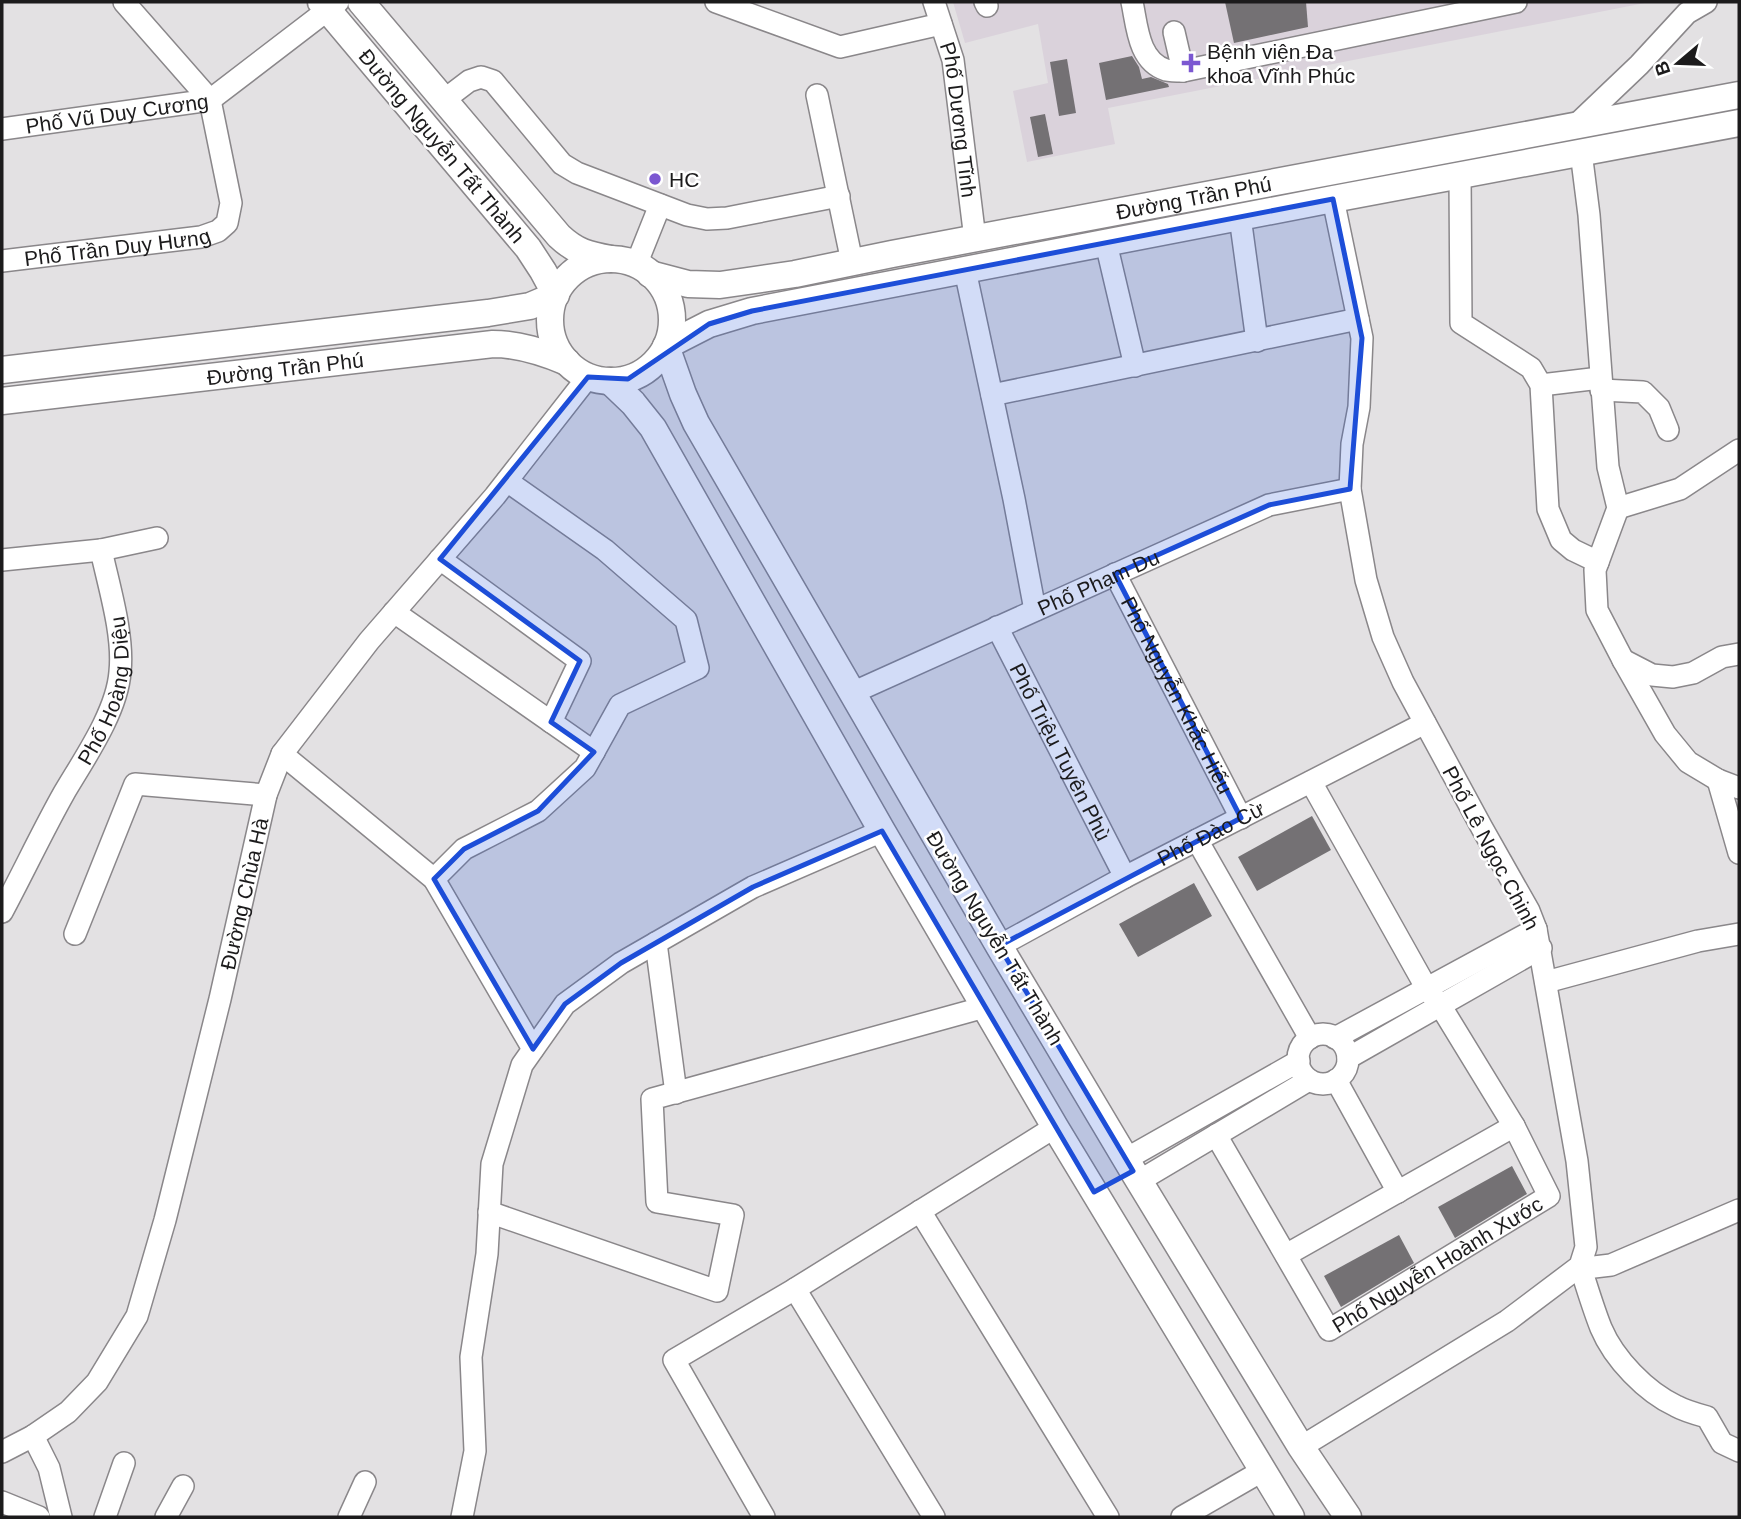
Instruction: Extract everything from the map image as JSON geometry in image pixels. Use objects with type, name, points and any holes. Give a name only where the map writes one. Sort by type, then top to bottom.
[{"type":"main road","name":"Đường Nguyễn Tất Thành","points":[[361,2],[568,244],[591,256],[633,266]]},
{"type":"main road","name":"Đường Nguyễn Tất Thành","points":[[329,4],[527,248],[556,295]]},
{"type":"main road","name":"Đường Trần Phú","points":[[633,266],[688,284],[720,285],[795,274],[1739,95]]},
{"type":"main road","name":"Đường Trần Phú","points":[[666,346],[709,324],[752,311],[1739,123]]},
{"type":"main road","points":[[1576,125],[1581,152]]},
{"type":"main road","points":[[595,262],[633,266],[663,289],[670,307],[671,327],[666,346],[656,361],[643,372],[628,379],[599,379],[578,371],[556,347],[551,330],[551,312],[556,295],[565,280],[579,269],[595,262]]},
{"type":"main road","name":"Đường Trần Phú","points":[[2,370],[488,313],[530,306],[556,295]]},
{"type":"main road","name":"Đường Trần Phú","points":[[2,401],[493,344],[537,350],[567,362]]},
{"type":"main road","name":"Đường Nguyễn Tất Thành","points":[[666,346],[682,394],[696,423],[999,946],[1301,1447],[1348,1517]]},
{"type":"main road","name":"Đường Nguyễn Tất Thành","points":[[599,379],[633,404],[653,428],[882,831],[1055,1127],[1291,1517]]},
{"type":"main road","points":[[1094,1192],[1133,1171]]},
{"type":"street","points":[[124,2],[210,100]]},
{"type":"street","points":[[716,2],[840,47],[941,24]]},
{"type":"street","name":"Phố Dương Tĩnh","points":[[934,2],[953,60],[975,239]]},
{"type":"street","points":[[1132,2],[1141,46],[1150,60],[1165,70],[1183,71],[1513,2]]},
{"type":"street","points":[[1576,125],[1639,65],[1687,13],[1706,2]]},
{"type":"street","name":"Phố Vũ Duy Cương","points":[[2,129],[210,100],[329,4]]},
{"type":"street","points":[[1174,32],[1183,71]]},
{"type":"street","points":[[444,100],[469,81],[481,76],[493,81],[562,164],[577,173],[687,215],[707,219],[727,218],[839,196]]},
{"type":"street","points":[[817,95],[852,262]]},
{"type":"street","name":"Phố Trần Duy Hưng","points":[[2,261],[201,237],[218,231],[227,223],[231,203],[210,100]]},
{"type":"street","points":[[1581,152],[1589,215],[1608,467],[1618,508],[1595,570],[1597,610],[1622,660],[1665,734],[1688,762],[1718,780],[1739,788]]},
{"type":"street","points":[[1460,175],[1461,323],[1531,368],[1541,385],[1548,509],[1561,540],[1573,550],[1598,562]]},
{"type":"street","name":"Phố Lê Ngọc Chinh","points":[[1333,199],[1362,338],[1359,407],[1352,444],[1350,489],[1366,580],[1383,637],[1403,682],[1529,911],[1539,938],[1577,1160],[1586,1247],[1580,1266]]},
{"type":"street","points":[[633,266],[660,205]]},
{"type":"street","points":[[1240,217],[1257,341]]},
{"type":"street","points":[[1106,243],[1135,366]]},
{"type":"street","points":[[965,270],[1035,610]]},
{"type":"street","points":[[992,395],[1358,319]]},
{"type":"street","name":"Đường Chùa Hà","points":[[2,1452],[33,1436],[68,1412],[97,1382],[137,1316],[172,1194],[267,795],[282,754],[369,641],[599,379]]},
{"type":"street","points":[[1541,385],[1601,384],[1643,392],[1659,408],[1668,430]]},
{"type":"street","points":[[1618,508],[1681,489],[1739,450]]},
{"type":"street","points":[[433,879],[464,849],[538,811],[585,768],[620,705],[698,668],[686,620],[605,550],[507,481]]},
{"type":"street","name":"Phố Phạm Du","points":[[852,693],[1269,505],[1350,489]]},
{"type":"street","points":[[2,559],[101,550],[157,538]]},
{"type":"street","name":"Phố Hoàng Diệu","points":[[2,912],[99,733],[114,698],[120,672],[119,637],[101,550]]},
{"type":"street","points":[[440,559],[580,661],[551,722]]},
{"type":"street","name":"Phố Nguyễn Khắc Hiếu","points":[[1115,574],[1241,818]]},
{"type":"street","points":[[394,612],[594,752]]},
{"type":"street","name":"Phố Triệu Tuyên Phù","points":[[997,627],[1125,877]]},
{"type":"street","points":[[1622,660],[1652,675],[1673,677],[1693,674],[1722,657],[1739,654]]},
{"type":"street","name":"Phố Đào Cừ","points":[[999,946],[1125,877],[1425,723]]},
{"type":"street","points":[[282,754],[433,879],[533,1049]]},
{"type":"street","points":[[1718,780],[1739,853]]},
{"type":"street","name":"Phố Nguyễn Hoành Xước","points":[[1216,1135],[1329,1330],[1549,1196],[1514,1126],[1434,997],[1311,782]]},
{"type":"street","points":[[75,934],[135,783],[267,795]]},
{"type":"street","points":[[462,1517],[475,1451],[471,1357],[487,1254],[492,1164],[522,1065],[565,1004],[621,963],[753,887],[882,831]]},
{"type":"street","points":[[1197,840],[1310,1038]]},
{"type":"street","points":[[1546,982],[1698,941],[1739,934]]},
{"type":"street","points":[[1348,1058],[1434,997],[1539,938]]},
{"type":"street","points":[[656,943],[676,1093]]},
{"type":"street","points":[[1335,1038],[1434,997]]},
{"type":"street","points":[[489,1212],[717,1291],[733,1215],[657,1202],[652,1099],[985,1007]]},
{"type":"street","points":[[1330,1035],[1335,1038],[1345,1048],[1348,1058],[1346,1069],[1332,1083],[1321,1084],[1304,1070],[1298,1055],[1302,1045],[1310,1038],[1330,1035]]},
{"type":"street","points":[[1133,1171],[1304,1070]]},
{"type":"street","points":[[1133,1171],[1216,1135],[1304,1070]]},
{"type":"street","points":[[1336,1080],[1398,1192]]},
{"type":"street","points":[[1286,1255],[1514,1126]]},
{"type":"street","points":[[764,1517],[674,1360],[795,1289],[1055,1127]]},
{"type":"street","points":[[1301,1447],[1507,1321],[1580,1266],[1611,1265],[1739,1210]]},
{"type":"street","points":[[920,1211],[1108,1517]]},
{"type":"street","points":[[1580,1266],[1601,1329],[1626,1367],[1658,1397],[1707,1417],[1730,1447]]},
{"type":"street","points":[[795,1289],[933,1517]]},
{"type":"street","points":[[33,1436],[49,1468],[61,1517]]},
{"type":"street","points":[[105,1517],[124,1463]]},
{"type":"street","points":[[1182,1517],[1262,1471]]},
{"type":"street","points":[[349,1517],[365,1482]]},
{"type":"street","points":[[166,1517],[183,1486]]},
{"type":"street","points":[[2,1502],[39,1517]]},
{"type":"highlighted area","points":[[1333,199],[1362,338],[1350,489],[1269,505],[1115,574],[1241,818],[999,946],[1133,1171],[1094,1192],[882,831],[753,887],[621,963],[565,1004],[533,1049],[434,879],[464,849],[538,811],[594,752],[551,722],[580,661],[440,559],[588,377],[628,379],[709,324],[752,311]]},
{"type":"shaded area","name":"Bệnh viện Đa khoa Vĩnh Phúc","points":[[953,2],[1650,2],[1108,108],[1115,144],[1027,162],[1013,91],[1048,83],[1038,24],[965,43]]},
{"type":"building","points":[[1225,2],[1306,2],[1308,27],[1234,43]]},
{"type":"building","points":[[1132,56],[1142,79],[1151,77],[1168,84],[1169,87],[1106,100],[1099,63]]},
{"type":"building","points":[[1067,59],[1076,113],[1059,116],[1050,62]]},
{"type":"building","points":[[1045,114],[1053,154],[1038,157],[1030,117]]},
{"type":"building","points":[[1312,816],[1331,850],[1257,891],[1238,857]]},
{"type":"building","points":[[1194,883],[1212,916],[1138,957],[1119,924]]},
{"type":"building","points":[[1512,1166],[1527,1194],[1455,1238],[1438,1207]]},
{"type":"building","points":[[1399,1235],[1414,1263],[1341,1307],[1324,1276]]},
{"type":"place","name":"Bệnh viện Đa khoa Vĩnh Phúc","points":[[1191,63]]},
{"type":"place","name":"HC","points":[[655,179]]}]
